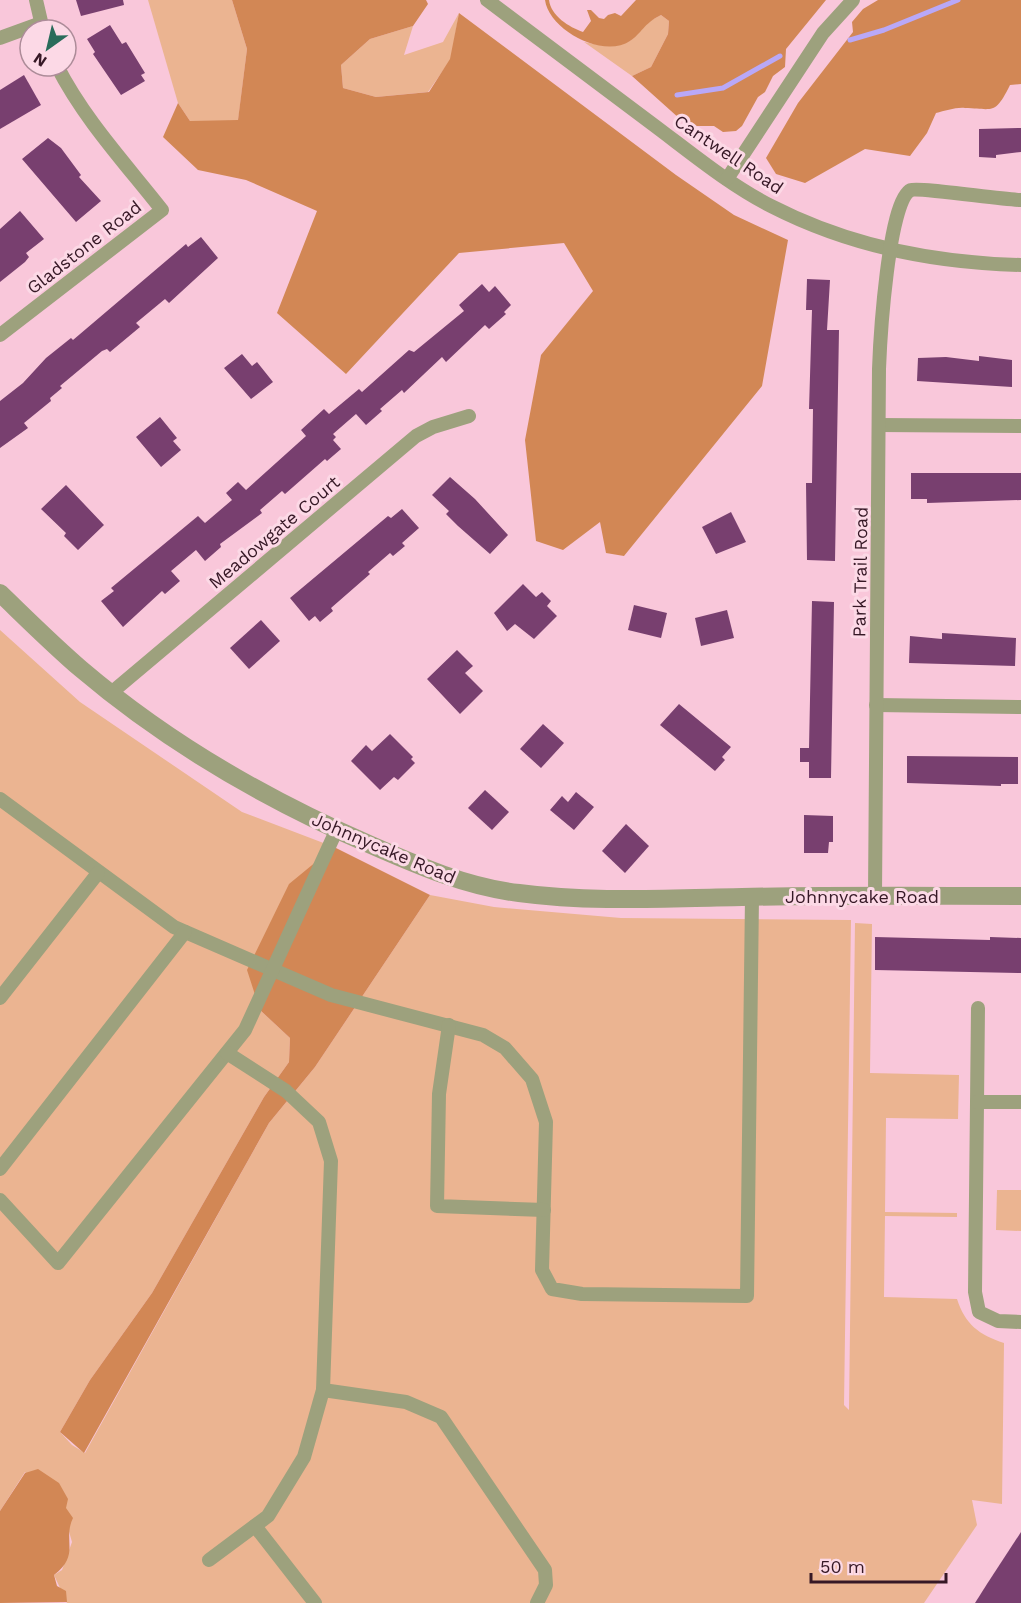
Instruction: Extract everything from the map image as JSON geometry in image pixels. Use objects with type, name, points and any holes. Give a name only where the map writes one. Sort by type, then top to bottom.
[{"type":"street","points":[[36,0],[40,18]]},
{"type":"street","name":"Cantwell Road","points":[[487,0],[727,179],[770,206],[807,223],[890,250],[963,263],[1021,265]]},
{"type":"street","points":[[727,179],[823,33],[853,0]]},
{"type":"street","points":[[0,38],[18,33]]},
{"type":"street","name":"Gladstone Road","points":[[0,335],[162,210],[90,119],[63,78]]},
{"type":"street","name":"Park Trail Road","points":[[875,895],[880,319],[890,250],[902,203],[906,194],[912,190],[921,189],[958,195],[1021,200]]},
{"type":"street","name":"Meadowgate Court","points":[[111,693],[416,436],[433,427],[469,416]]},
{"type":"street","points":[[879,425],[1021,426]]},
{"type":"street","name":"Johnnycake Road","points":[[0,592],[81,670],[168,736],[226,772],[337,829],[470,884],[517,893],[612,899],[875,895],[1021,896]]},
{"type":"street","points":[[876,705],[1021,707]]},
{"type":"street","points":[[0,799],[174,927],[274,968],[331,995],[483,1035],[505,1048],[532,1079],[546,1122],[542,1270],[552,1289],[582,1294],[747,1296],[752,897]]},
{"type":"street","points":[[0,1200],[58,1263],[245,1030],[337,829]]},
{"type":"street","points":[[0,998],[98,873]]},
{"type":"street","points":[[0,1169],[185,932]]},
{"type":"street","points":[[978,1008],[975,1292],[979,1312],[998,1321],[1021,1322]]},
{"type":"street","points":[[449,1025],[439,1094],[437,1206],[544,1210]]},
{"type":"street","points":[[209,1560],[268,1516],[304,1457],[323,1390],[331,1161],[319,1122],[286,1091],[227,1053]]},
{"type":"street","points":[[977,1102],[1021,1102]]},
{"type":"street","points":[[323,1390],[406,1402],[441,1418],[544,1570],[546,1585],[537,1603]]},
{"type":"street","points":[[255,1526],[315,1603]]},
{"type":"shaded area","points":[[148,0],[232,0],[247,49],[238,121],[190,121],[178,103]]},
{"type":"shaded area","points":[[232,0],[426,0],[428,4],[413,26],[370,39],[341,65],[343,88],[376,97],[429,92],[450,59],[459,13],[676,175],[734,215],[788,240],[762,386],[624,556],[606,553],[600,522],[563,550],[536,541],[525,440],[541,355],[593,291],[564,243],[459,253],[346,374],[277,313],[317,211],[246,180],[198,170],[163,137],[178,103],[190,121],[238,120],[247,49]]},
{"type":"shaded area","points":[[545,0],[549,0],[557,16],[583,32],[591,21],[587,10],[591,10],[599,18],[604,19],[615,13],[621,16],[636,0],[826,0],[786,49],[785,67],[773,76],[742,126],[736,131],[723,132],[714,126],[697,126],[680,119],[632,76],[651,67],[668,34],[669,21],[661,15],[630,41],[619,46],[606,46],[592,44],[567,31],[556,22]]},
{"type":"shaded area","points":[[878,0],[1021,0],[1021,84],[1010,85],[1001,101],[993,108],[958,108],[936,113],[927,133],[910,156],[865,149],[805,183],[776,174],[766,158],[798,103],[853,32],[852,22],[863,9]]},
{"type":"shaded area","points":[[459,13],[451,59],[428,92],[376,97],[343,88],[341,65],[370,39],[413,26],[404,55],[443,42]]},
{"type":"shaded area","points":[[661,15],[669,21],[668,34],[651,67],[632,76],[584,42],[605,46],[630,41],[644,24]]},
{"type":"shaded area","points":[[0,630],[80,702],[242,812],[334,847],[260,1010],[290,1038],[289,1062],[264,1097],[152,1293],[90,1380],[60,1432],[72,1445],[85,1453],[269,1123],[315,1067],[430,895],[494,907],[621,918],[851,920],[844,1405],[849,1410],[855,923],[872,924],[870,1073],[959,1075],[958,1119],[886,1118],[885,1212],[957,1213],[957,1217],[885,1216],[884,1297],[957,1299],[964,1315],[974,1327],[987,1336],[1004,1343],[1002,1504],[972,1500],[977,1525],[924,1603],[67,1603],[54,1575],[62,1570],[72,1542],[68,1528],[25,1472],[0,1511]]},
{"type":"shaded area","points":[[334,847],[430,895],[315,1067],[269,1123],[84,1453],[60,1432],[90,1380],[152,1293],[264,1097],[289,1062],[290,1038],[260,1010],[247,970],[289,884]]},
{"type":"shaded area","points":[[997,1190],[1021,1190],[1021,1231],[996,1230]]},
{"type":"shaded area","points":[[38,1469],[59,1483],[68,1499],[66,1508],[73,1518],[70,1526],[70,1547],[67,1560],[54,1575],[57,1586],[66,1591],[67,1602],[0,1603],[0,1511],[25,1473]]},
{"type":"building","points":[[76,0],[123,0],[124,5],[81,16]]},
{"type":"building","points":[[110,25],[122,44],[126,42],[145,73],[141,75],[145,81],[121,95],[93,54],[95,52],[87,39]]},
{"type":"building","points":[[19,78],[26,78],[41,105],[0,129],[0,90]]},
{"type":"building","points":[[1021,128],[1021,152],[996,155],[996,158],[979,157],[979,129]]},
{"type":"building","points":[[48,138],[61,148],[81,175],[79,177],[101,201],[76,222],[22,159]]},
{"type":"building","points":[[20,211],[44,239],[26,253],[29,257],[25,262],[0,282],[0,229]]},
{"type":"building","points":[[201,237],[218,258],[169,303],[165,299],[136,323],[140,327],[110,352],[107,349],[102,351],[60,386],[62,388],[50,398],[51,401],[24,423],[28,428],[0,448],[0,401],[23,383],[46,358],[71,338],[73,340],[186,244],[188,247]]},
{"type":"building","points":[[807,279],[830,280],[827,330],[839,330],[835,561],[807,560],[806,483],[812,483],[813,409],[809,409],[812,310],[806,310]]},
{"type":"building","points":[[482,284],[489,292],[495,286],[511,305],[504,312],[506,314],[489,329],[485,325],[446,362],[442,357],[404,393],[402,390],[380,409],[382,411],[366,425],[356,414],[333,434],[336,437],[333,440],[341,449],[327,461],[325,459],[285,494],[282,491],[260,510],[262,513],[220,544],[221,547],[205,561],[196,550],[171,571],[180,581],[165,594],[162,591],[123,627],[101,601],[114,591],[111,588],[198,516],[205,523],[232,500],[226,493],[238,482],[246,490],[306,436],[301,430],[324,409],[329,414],[359,389],[362,392],[409,350],[414,352],[464,311],[459,305]]},
{"type":"building","points":[[242,354],[252,366],[257,362],[273,382],[251,399],[224,368]]},
{"type":"building","points":[[979,356],[1012,360],[1012,387],[917,381],[918,358],[946,357],[979,361]]},
{"type":"building","points":[[160,417],[177,438],[173,441],[181,450],[161,467],[136,437]]},
{"type":"building","points":[[911,473],[1021,473],[1021,500],[927,503],[927,499],[911,499]]},
{"type":"building","points":[[450,477],[475,499],[508,535],[490,554],[446,514],[449,511],[432,495]]},
{"type":"building","points":[[66,485],[104,525],[78,550],[64,536],[66,533],[41,509]]},
{"type":"building","points":[[402,509],[419,528],[402,543],[405,546],[393,556],[390,553],[368,572],[370,574],[331,608],[333,611],[320,622],[315,616],[309,621],[290,598],[388,516],[391,518]]},
{"type":"building","points":[[731,512],[746,542],[716,554],[702,527]]},
{"type":"building","points":[[523,584],[536,597],[542,592],[551,601],[547,606],[557,616],[534,639],[515,624],[507,631],[494,613]]},
{"type":"building","points":[[812,601],[834,602],[831,778],[809,778],[809,762],[800,762],[800,748],[809,748]]},
{"type":"building","points":[[634,605],[667,613],[661,638],[628,630]]},
{"type":"building","points":[[727,610],[734,638],[701,646],[695,618]]},
{"type":"building","points":[[261,620],[280,641],[249,669],[230,648]]},
{"type":"building","points":[[942,633],[1016,638],[1015,666],[909,663],[910,636],[942,639]]},
{"type":"building","points":[[457,650],[473,666],[465,673],[483,691],[460,714],[427,679]]},
{"type":"building","points":[[679,704],[731,747],[722,757],[725,760],[715,771],[660,725]]},
{"type":"building","points":[[543,724],[564,743],[541,768],[520,749]]},
{"type":"building","points":[[390,734],[413,757],[411,759],[415,763],[398,780],[394,777],[380,790],[351,761],[366,745],[372,751]]},
{"type":"building","points":[[907,756],[1018,757],[1018,784],[1001,784],[1001,786],[907,783]]},
{"type":"building","points":[[485,790],[509,812],[492,830],[468,808]]},
{"type":"building","points":[[576,792],[594,807],[574,830],[550,810],[562,796],[568,802]]},
{"type":"building","points":[[804,815],[833,816],[833,842],[829,842],[828,853],[804,853]]},
{"type":"building","points":[[626,824],[649,846],[625,873],[602,851]]},
{"type":"building","points":[[875,937],[990,940],[990,937],[1021,938],[1021,973],[875,970]]},
{"type":"building","points":[[1021,1532],[1021,1603],[975,1603],[987,1584]]},
{"type":"waterway","points":[[850,40],[884,30],[958,0]]},
{"type":"waterway","points":[[677,95],[723,88],[780,56]]}]
